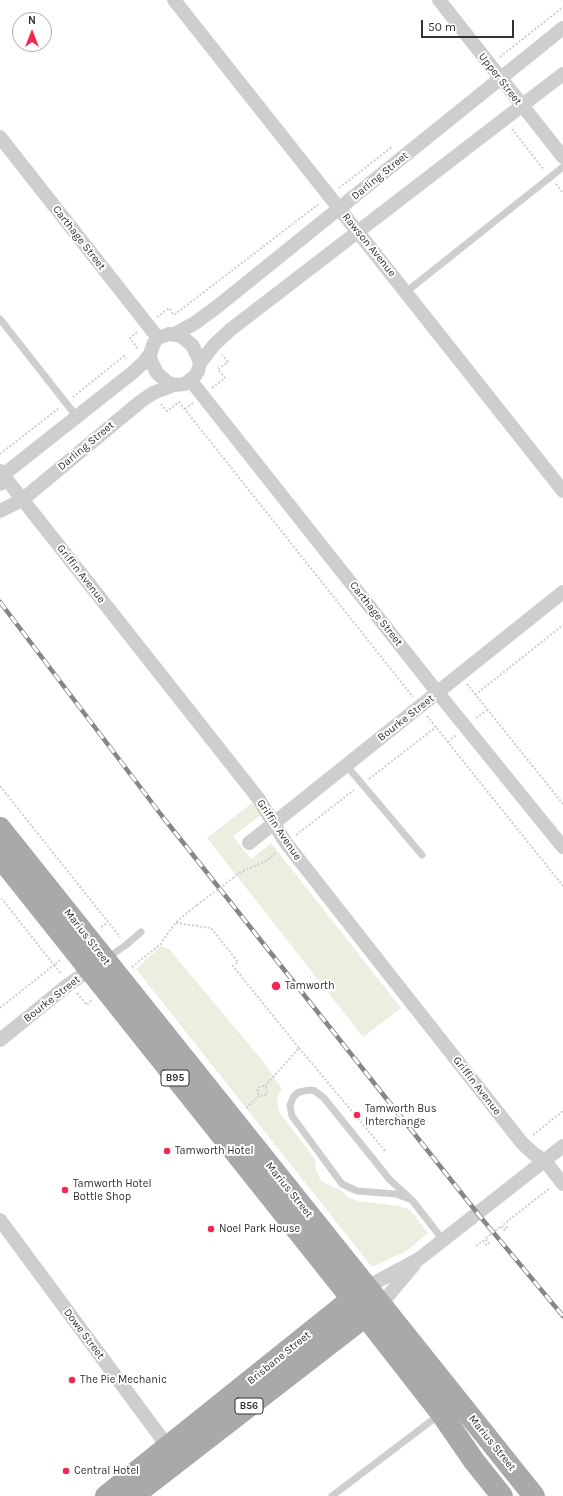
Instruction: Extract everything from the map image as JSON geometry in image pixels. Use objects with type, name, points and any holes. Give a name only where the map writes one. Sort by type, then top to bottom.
[{"type":"main road","name":"Marius Street","points":[[0,828],[97,965]]},
{"type":"main road","name":"Marius Street","points":[[0,857],[97,965],[359,1293],[534,1496]]},
{"type":"main road","name":"Brisbane Street","points":[[106,1496],[359,1293]]},
{"type":"main road","name":"Marius Street","points":[[373,1310],[440,1413],[497,1494]]},
{"type":"main road","name":"Brisbane Street","points":[[133,1496],[373,1310]]},
{"type":"street","name":"Rawson Avenue","points":[[174,0],[563,491]]},
{"type":"street","name":"Upper Street","points":[[439,0],[563,157]]},
{"type":"street","name":"Darling Street","points":[[175,334],[212,311],[563,28]]},
{"type":"street","points":[[150,354],[151,361],[157,373],[167,382],[174,385],[186,384],[191,381],[198,370],[200,363],[214,344],[230,330],[563,74]]},
{"type":"street","name":"Carthage Street","points":[[0,137],[158,338]]},
{"type":"street","points":[[1,477],[132,373],[150,354],[154,343],[158,338],[164,335],[175,334],[181,336],[192,345],[200,363]]},
{"type":"street","name":"Carthage Street","points":[[191,381],[563,847]]},
{"type":"street","name":"Darling Street","points":[[0,511],[22,500],[140,402],[153,393],[174,385]]},
{"type":"street","name":"Griffin Avenue","points":[[1,477],[22,500],[258,798],[286,843],[522,1143],[534,1154],[545,1161],[557,1185]]},
{"type":"street","name":"Bourke Street","points":[[249,843],[563,592]]},
{"type":"street","name":"Bourke Street","points":[[0,1040],[70,984],[97,965]]},
{"type":"street","name":"Brisbane Street","points":[[359,1293],[419,1259],[563,1146]]},
{"type":"street","name":"Dowe Street","points":[[0,1220],[168,1447]]},
{"type":"street","name":"Brisbane Street","points":[[373,1310],[419,1259]]},
{"type":"lane","points":[[406,292],[563,167]]},
{"type":"lane","points":[[0,319],[77,417]]},
{"type":"lane","points":[[346,765],[422,855]]},
{"type":"lane","points":[[97,965],[126,945],[141,932]]},
{"type":"lane","points":[[412,1200],[396,1194],[357,1190],[342,1184],[292,1116],[290,1105],[294,1096],[299,1092],[310,1090],[324,1098],[390,1180],[412,1200],[443,1240]]},
{"type":"lane","points":[[332,1496],[440,1413]]},
{"type":"path","points":[[504,54],[563,7]]},
{"type":"path","points":[[505,120],[563,193]]},
{"type":"path","points":[[158,316],[169,308],[174,315],[325,199]]},
{"type":"path","points":[[132,354],[138,349],[130,338],[138,332]]},
{"type":"path","points":[[213,387],[225,378],[218,369],[228,362],[221,353]]},
{"type":"path","points":[[69,400],[124,356],[129,362]]},
{"type":"path","points":[[160,402],[167,411],[179,402],[185,409],[411,695]]},
{"type":"path","points":[[185,409],[194,402]]},
{"type":"path","points":[[0,454],[62,406]]},
{"type":"path","points":[[475,695],[563,625]]},
{"type":"path","points":[[460,675],[563,804]]},
{"type":"path","points":[[480,715],[487,709]]},
{"type":"path","points":[[428,718],[563,886]]},
{"type":"path","points":[[448,742],[458,733]]},
{"type":"path","points":[[0,786],[118,934]]},
{"type":"path","points":[[133,966],[162,944],[163,940],[182,917],[239,873],[268,860],[277,851]]},
{"type":"path","points":[[2,899],[56,968]]},
{"type":"path","points":[[101,927],[108,922]]},
{"type":"path","points":[[176,923],[211,928],[238,962],[233,966],[386,1152]]},
{"type":"path","points":[[0,1008],[59,961]]},
{"type":"path","points":[[83,1000],[87,1005],[90,1000]]},
{"type":"path","points":[[260,1095],[257,1092],[258,1088],[265,1086],[299,1048]]},
{"type":"path","points":[[246,1108],[260,1095],[264,1096],[267,1093],[265,1086]]},
{"type":"path","points":[[529,1138],[563,1111]]},
{"type":"path","points":[[476,1246],[483,1241],[486,1245],[489,1243],[486,1239],[501,1226],[504,1230],[507,1228],[504,1224],[557,1185]]},
{"type":"green space","points":[[252,803],[261,815],[233,836],[251,859],[271,843],[401,1008],[363,1037],[207,838]]},
{"type":"green space","points":[[161,946],[169,949],[265,1064],[282,1089],[277,1098],[279,1112],[315,1159],[316,1170],[321,1181],[340,1190],[348,1197],[358,1201],[399,1206],[408,1209],[428,1233],[408,1250],[372,1267],[136,969]]},
{"type":"railway","points":[[0,602],[162,816],[478,1214],[563,1316]]},
{"type":"place","name":"Tamworth","points":[[276,986]]},
{"type":"place","name":"Tamworth Bus Interchange","points":[[357,1115]]},
{"type":"place","name":"Tamworth Hotel","points":[[167,1151]]},
{"type":"place","name":"Tamworth Hotel Bottle Shop","points":[[65,1190]]},
{"type":"place","name":"Noel Park House","points":[[211,1229]]},
{"type":"place","name":"The Pie Mechanic","points":[[72,1380]]},
{"type":"place","name":"Central Hotel","points":[[66,1471]]}]
